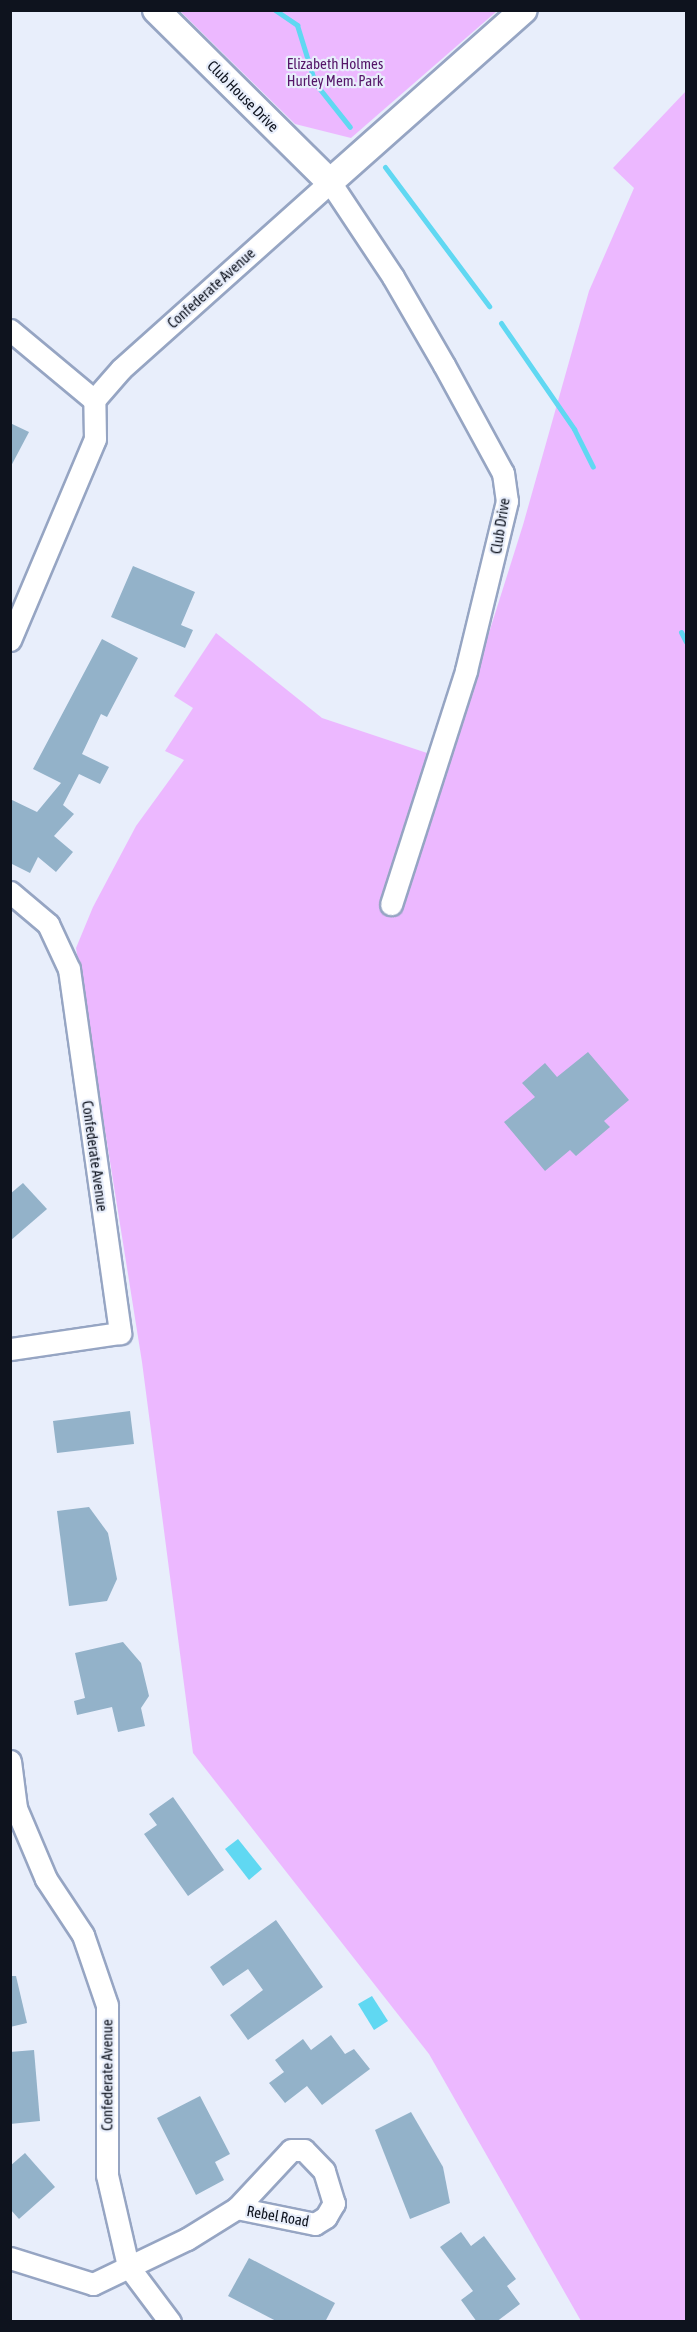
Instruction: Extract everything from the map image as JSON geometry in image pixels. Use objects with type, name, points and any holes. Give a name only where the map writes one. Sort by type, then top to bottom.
[{"type":"street","name":"Club House Drive","points":[[156,10],[330,182]]},
{"type":"street","name":"Confederate Avenue","points":[[94,400],[121,369],[524,10]]},
{"type":"street","name":"Club Drive","points":[[330,182],[444,365],[503,473],[507,501],[466,671],[392,904]]},
{"type":"street","points":[[10,330],[94,400],[95,439],[10,640]]},
{"type":"street","name":"Confederate Avenue","points":[[10,892],[48,924],[69,969],[120,1333],[10,1349]]},
{"type":"street","name":"Confederate Avenue","points":[[10,1761],[16,1808],[46,1879],[83,1935],[107,2005],[107,2175],[128,2266],[170,2322]]},
{"type":"street","name":"Rebel Road","points":[[10,2258],[93,2284],[187,2239],[237,2208],[291,2150],[304,2150],[324,2171],[334,2203],[326,2217],[315,2224],[237,2208]]},
{"type":"green space","name":"Elizabeth Holmes Hurley Mem. Park","points":[[180,11],[497,11],[351,138],[295,124]]},
{"type":"green space","points":[[686,91],[686,2321],[581,2321],[429,2054],[193,1753],[142,1362],[76,948],[93,907],[136,826],[184,760],[165,751],[193,708],[174,696],[216,633],[322,718],[430,754],[380,900],[402,908],[523,525],[589,291],[634,188],[613,168]]},
{"type":"water","points":[[238,1839],[262,1869],[249,1880],[225,1849]]},
{"type":"water","points":[[372,1996],[388,2021],[374,2030],[358,2004]]},
{"type":"building","points":[[10,423],[29,432],[10,468]]},
{"type":"building","points":[[133,566],[195,592],[181,625],[193,630],[185,648],[111,617]]},
{"type":"building","points":[[102,639],[138,658],[107,717],[101,714],[82,754],[109,767],[100,784],[79,774],[63,805],[74,814],[54,836],[73,852],[56,872],[38,857],[30,873],[10,863],[10,799],[37,812],[61,783],[33,769]]},
{"type":"building","points":[[588,1052],[629,1100],[604,1121],[610,1127],[576,1156],[570,1150],[545,1171],[504,1122],[535,1097],[522,1083],[545,1063],[557,1077]]},
{"type":"building","points":[[23,1183],[47,1209],[10,1241],[10,1194]]},
{"type":"building","points":[[130,1411],[134,1444],[57,1453],[53,1421]]},
{"type":"building","points":[[89,1507],[108,1533],[117,1579],[107,1601],[69,1606],[57,1511]]},
{"type":"building","points":[[123,1642],[141,1663],[149,1696],[141,1708],[145,1726],[118,1732],[112,1707],[77,1715],[74,1701],[85,1698],[75,1653]]},
{"type":"building","points":[[173,1797],[224,1870],[188,1896],[144,1834],[157,1825],[149,1814]]},
{"type":"building","points":[[276,1920],[323,1987],[248,2040],[230,2015],[263,1990],[248,1969],[223,1986],[210,1967]]},
{"type":"building","points":[[10,1976],[16,1976],[27,2023],[10,2027]]},
{"type":"building","points":[[331,2035],[345,2054],[354,2049],[370,2069],[322,2105],[307,2086],[285,2103],[269,2083],[284,2072],[275,2060],[303,2039],[311,2050]]},
{"type":"building","points":[[34,2050],[40,2121],[10,2124],[10,2052]]},
{"type":"building","points":[[200,2096],[230,2154],[215,2162],[224,2180],[196,2195],[157,2118]]},
{"type":"building","points":[[411,2112],[443,2167],[450,2203],[410,2219],[375,2130]]},
{"type":"building","points":[[25,2153],[55,2187],[19,2219],[10,2209],[10,2166]]},
{"type":"building","points":[[461,2232],[471,2246],[484,2236],[516,2279],[507,2286],[520,2304],[496,2322],[477,2322],[461,2300],[473,2291],[440,2247]]},
{"type":"building","points":[[249,2258],[335,2303],[325,2322],[278,2322],[228,2296]]},
{"type":"waterway","points":[[275,10],[297,25],[315,83],[350,127]]},
{"type":"waterway","points":[[385,167],[489,306]]},
{"type":"waterway","points":[[501,323],[574,429],[593,467]]},
{"type":"waterway","points":[[681,632],[686,642]]}]
